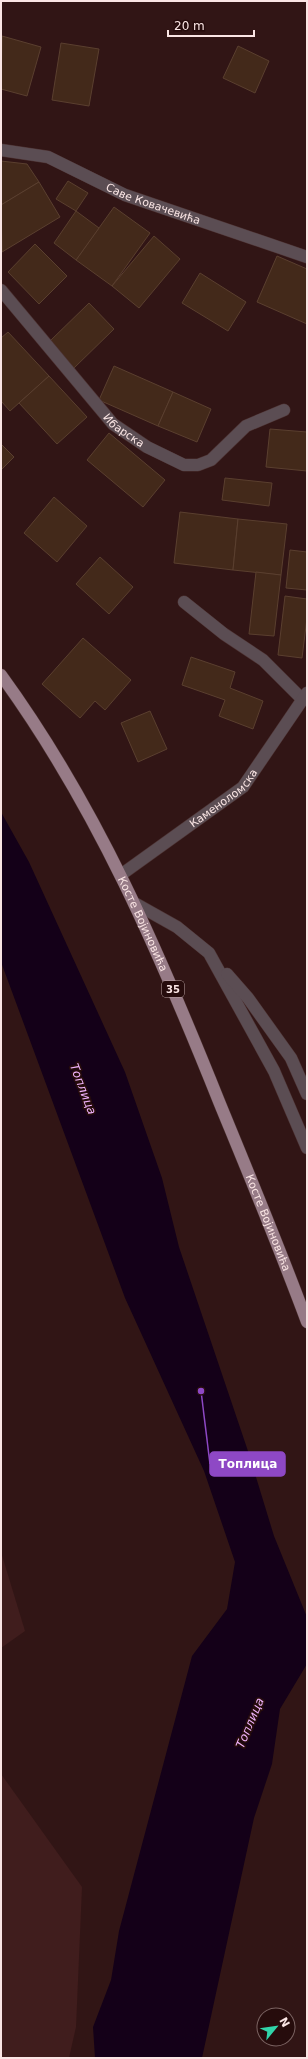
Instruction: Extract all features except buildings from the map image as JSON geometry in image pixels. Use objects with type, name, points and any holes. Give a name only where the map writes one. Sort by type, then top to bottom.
[{"type":"main road","name":"Косте Војиновића","points":[[1,675],[56,757],[122,874],[191,1031],[285,1262],[307,1322]]},
{"type":"street","name":"Саве Ковачевића","points":[[1,150],[48,157],[125,196],[307,257]]},
{"type":"street","name":"Ибарска","points":[[1,290],[113,424],[147,447],[184,465],[198,465],[211,460],[246,426],[284,410]]},
{"type":"street","name":"Каменоломска","points":[[122,874],[243,787],[305,697],[263,660],[224,634],[184,602]]},
{"type":"street","points":[[136,904],[178,927],[209,953],[248,998],[291,1058],[307,1094]]},
{"type":"street","points":[[209,953],[274,1071],[307,1148]]},
{"type":"shaded area","points":[[1,1552],[25,1631],[1,1648]]},
{"type":"shaded area","points":[[1,1774],[82,1887],[76,2027],[69,2058],[1,2058]]},
{"type":"water","points":[[1,812],[29,862],[125,1072],[162,1178],[179,1247],[249,1454],[274,1536],[307,1617],[307,1664],[280,1709],[272,1764],[254,1818],[202,2058],[95,2058],[93,2027],[111,1980],[119,1931],[192,1656],[227,1609],[235,1562],[204,1471],[125,1298],[1,962]]},
{"type":"place","name":"Топлица","points":[[201,1391]]}]
